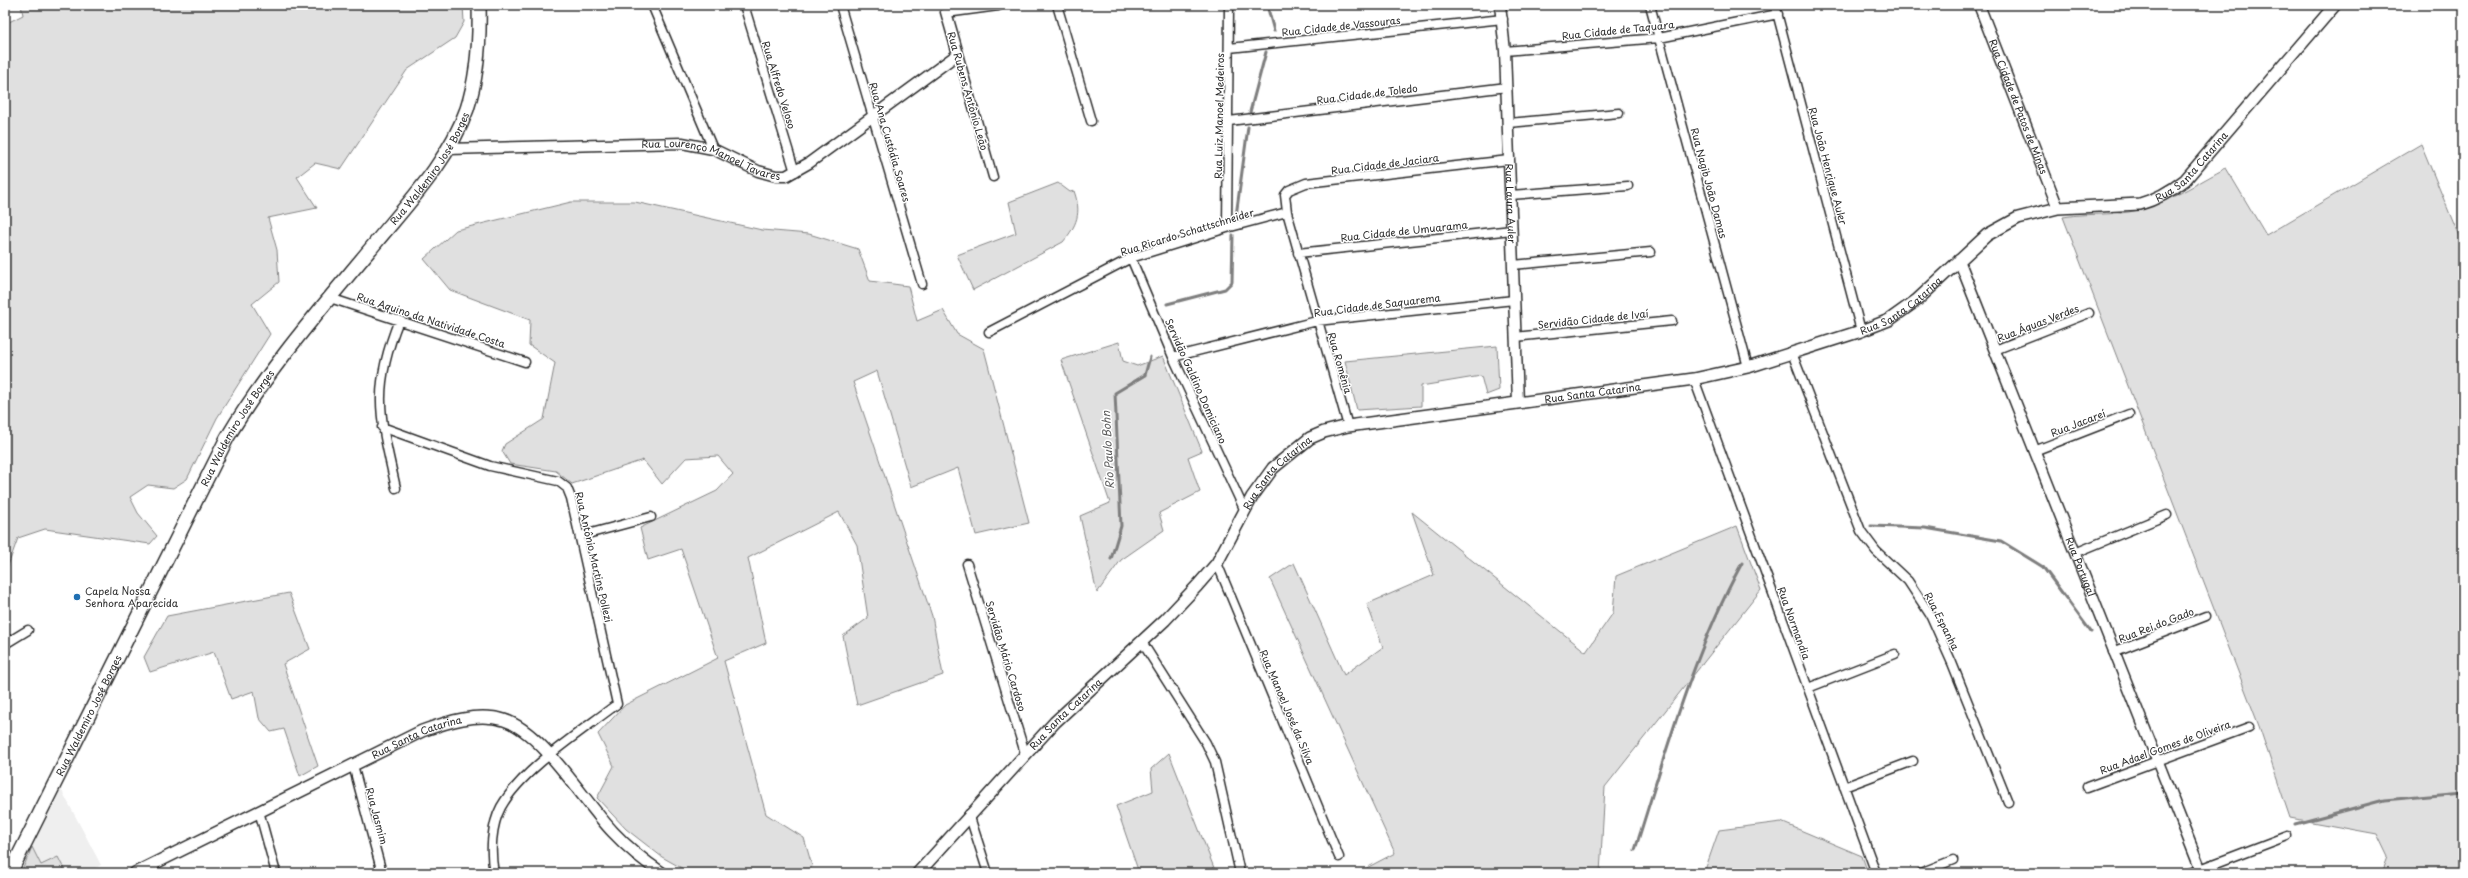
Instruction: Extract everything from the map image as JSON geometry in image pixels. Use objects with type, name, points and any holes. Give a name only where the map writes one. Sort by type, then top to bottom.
[{"type":"main road","name":"Rua Waldemiro José Borges","points":[[10,873],[228,438],[260,386],[330,298],[424,185],[448,149],[466,110],[473,89],[479,50],[479,5]]},
{"type":"main road","name":"Rua Santa Catarina","points":[[918,873],[969,814],[1025,753],[1074,703],[1142,642],[1182,603],[1217,564],[1263,480],[1282,459],[1310,438],[1324,432],[1348,426],[1694,379],[1748,367],[1792,354],[1884,322],[1904,310],[1975,244],[2000,226],[2037,212],[2058,208],[2140,204],[2153,200],[2175,188],[2185,180],[2335,5]]},
{"type":"main road","name":"Rua Santa Catarina","points":[[135,873],[154,868],[259,811],[422,731],[456,720],[491,718],[513,723],[533,737],[613,832],[640,858],[662,873]]},
{"type":"street","points":[[652,5],[713,149]]},
{"type":"street","name":"Rua Alfredo Veloso","points":[[744,5],[795,172]]},
{"type":"street","name":"Rua Ana Custódia Soares","points":[[840,5],[922,284]]},
{"type":"street","points":[[945,8],[998,5]]},
{"type":"street","points":[[1057,5],[1091,121]]},
{"type":"street","name":"Rua Luiz Manoel Medeiros","points":[[1227,228],[1229,5]]},
{"type":"street","name":"Rua Laura Auler","points":[[1500,5],[1506,51],[1518,403]]},
{"type":"street","name":"Rua Nagib João Damas","points":[[1650,5],[1748,367]]},
{"type":"street","name":"Rua João Henrique Auler","points":[[1775,5],[1861,331]]},
{"type":"street","name":"Rua Cidade de Patos de Minas","points":[[1979,5],[2058,208]]},
{"type":"street","name":"Rua Rubens Antônio Leão","points":[[945,8],[993,177]]},
{"type":"street","name":"Rua Cidade de Taquara","points":[[1506,51],[1659,38],[1778,14]]},
{"type":"street","name":"Rua Cidade de Vassouras","points":[[1229,48],[1502,19]]},
{"type":"street","name":"Rua Lourenço Manoel Tavares","points":[[448,149],[682,143],[713,149],[767,174],[786,176],[795,172],[958,54]]},
{"type":"street","name":"Rua Cidade de Toledo","points":[[1229,122],[1507,87]]},
{"type":"street","points":[[1508,124],[1619,113]]},
{"type":"street","name":"Rua Cidade de Jaciara","points":[[1287,212],[1285,195],[1289,190],[1306,183],[1509,160]]},
{"type":"street","points":[[1510,195],[1628,186]]},
{"type":"street","name":"Rua Ricardo Schattschneider","points":[[989,332],[1131,258],[1227,228],[1287,212]]},
{"type":"street","name":"Rua Romênia","points":[[1287,212],[1348,426]]},
{"type":"street","name":"Rua Cidade de Umuarama","points":[[1298,253],[1512,230]]},
{"type":"street","points":[[1513,265],[1651,252]]},
{"type":"street","name":"Servidão Galdino Domiciano","points":[[1131,258],[1173,357],[1245,511]]},
{"type":"street","name":"Rua Portugal","points":[[1959,260],[2156,761],[2201,871]]},
{"type":"street","name":"Rua Aquino da Natividade Costa","points":[[330,298],[525,362]]},
{"type":"street","name":"Rua Cidade de Saquarema","points":[[1173,357],[1317,321],[1514,300]]},
{"type":"street","name":"Rua Águas Verdes","points":[[1995,350],[2089,313]]},
{"type":"street","points":[[396,488],[382,427],[380,399],[381,383],[388,348],[399,320]]},
{"type":"street","name":"Servidão Cidade de Ivaí","points":[[1515,337],[1672,321]]},
{"type":"street","name":"Rua Espanha","points":[[1792,354],[1861,531],[1876,552],[1908,581],[1931,616],[1952,663],[2008,802]]},
{"type":"street","name":"Rua Normandia","points":[[1694,379],[1876,873]]},
{"type":"street","name":"Rua Jacareí","points":[[2034,450],[2129,414]]},
{"type":"street","name":"Rua Antônio Martins Pollezi","points":[[382,427],[490,466],[563,484],[571,498],[617,704],[550,756]]},
{"type":"street","points":[[2074,553],[2167,515]]},
{"type":"street","points":[[580,536],[651,516]]},
{"type":"street","name":"Servidão Mário Cardoso","points":[[967,564],[1025,753]]},
{"type":"street","name":"Rua Manoel José da Silva","points":[[1217,564],[1339,857]]},
{"type":"street","name":"Rua Rei do Gado","points":[[2113,652],[2206,616]]},
{"type":"street","points":[[5,644],[28,630]]},
{"type":"street","points":[[1142,642],[1206,743],[1215,762],[1240,873]]},
{"type":"street","points":[[1808,688],[1895,654]]},
{"type":"street","name":"Rua Adael Gomes de Oliveira","points":[[2087,787],[2249,727]]},
{"type":"street","points":[[494,873],[492,842],[500,808],[514,788],[550,756]]},
{"type":"street","points":[[1844,787],[1913,761]]},
{"type":"street","name":"Rua Jasmim","points":[[353,764],[382,873]]},
{"type":"street","points":[[259,811],[276,873]]},
{"type":"street","points":[[969,814],[988,873]]},
{"type":"street","points":[[2190,873],[2201,871],[2287,836]]},
{"type":"street","points":[[1920,873],[1953,860]]},
{"type":"shaded area","points":[[21,5],[463,5],[464,22],[455,38],[407,70],[341,169],[315,163],[297,177],[317,208],[268,218],[277,250],[279,282],[252,304],[270,334],[217,418],[187,479],[173,488],[148,485],[130,497],[138,513],[157,536],[150,544],[45,529],[18,538],[5,574],[5,24],[23,15]]},
{"type":"shaded area","points":[[2421,144],[2463,246],[2463,873],[2382,873],[2388,857],[2377,834],[2290,818],[2259,726],[2063,217],[2128,212],[2149,207],[2178,194],[2226,168],[2266,235]]},
{"type":"shaded area","points":[[1058,183],[1070,192],[1074,191],[1078,206],[1075,224],[1063,242],[973,290],[957,255],[1016,233],[1009,202]]},
{"type":"shaded area","points":[[571,202],[635,202],[762,230],[809,234],[858,249],[870,281],[908,286],[917,321],[943,310],[957,334],[984,349],[1029,523],[976,535],[958,468],[911,487],[877,371],[853,382],[932,616],[943,675],[857,705],[843,636],[868,618],[857,545],[839,512],[748,558],[766,643],[724,661],[766,814],[804,838],[812,866],[808,873],[687,871],[662,857],[626,829],[597,798],[614,766],[598,734],[625,705],[718,658],[681,549],[648,560],[640,528],[717,491],[733,474],[718,456],[686,458],[662,484],[643,460],[572,484],[556,471],[510,464],[502,451],[505,444],[544,419],[555,363],[529,345],[530,320],[450,290],[424,259],[456,230]]},
{"type":"shaded area","points":[[1119,342],[1123,361],[1137,366],[1163,356],[1202,451],[1188,457],[1200,492],[1159,513],[1164,530],[1121,560],[1097,593],[1080,516],[1110,503],[1061,360]]},
{"type":"shaded area","points":[[1497,346],[1499,390],[1486,395],[1481,376],[1421,386],[1421,406],[1357,410],[1345,361]]},
{"type":"shaded area","points":[[1412,512],[1586,652],[1613,613],[1616,576],[1737,526],[1761,590],[1605,787],[1600,873],[1357,873],[1395,853],[1270,579],[1294,563],[1344,675],[1383,647],[1367,604],[1434,575]]},
{"type":"shaded area","points":[[289,593],[310,649],[283,664],[318,766],[300,776],[284,729],[271,732],[259,718],[254,691],[231,699],[214,652],[150,672],[144,657],[167,616]]},
{"type":"shaded area","points":[[1169,753],[1216,873],[1139,873],[1116,806],[1153,791],[1151,769]]},
{"type":"shaded area","points":[[61,789],[101,865],[87,873],[45,873],[32,847]]},
{"type":"shaded area","points":[[1781,822],[1862,856],[1868,873],[1704,873],[1719,830]]},
{"type":"shaded area","points":[[32,847],[41,865],[58,857],[66,873],[21,873]]},
{"type":"waterway","name":"Rio Paulo Bohn","points":[[1267,5],[1274,31]]},
{"type":"waterway","name":"Rio Paulo Bohn","points":[[1250,112],[1266,52]]},
{"type":"waterway","name":"Rio Paulo Bohn","points":[[1236,216],[1248,127]]},
{"type":"waterway","name":"Rio Paulo Bohn","points":[[1167,304],[1225,289],[1232,282],[1233,235]]},
{"type":"waterway","name":"Rio Paulo Bohn","points":[[1111,559],[1121,526],[1115,393],[1145,375],[1150,357]]},
{"type":"waterway","points":[[1871,526],[1925,528],[2001,541],[2043,567],[2091,632]]},
{"type":"waterway","points":[[1635,850],[1670,740],[1695,668],[1709,632],[1742,563]]},
{"type":"waterway","points":[[2295,824],[2384,800],[2463,793]]},
{"type":"place","name":"Capela Nossa Senhora Aparecida","points":[[77,597]]}]
